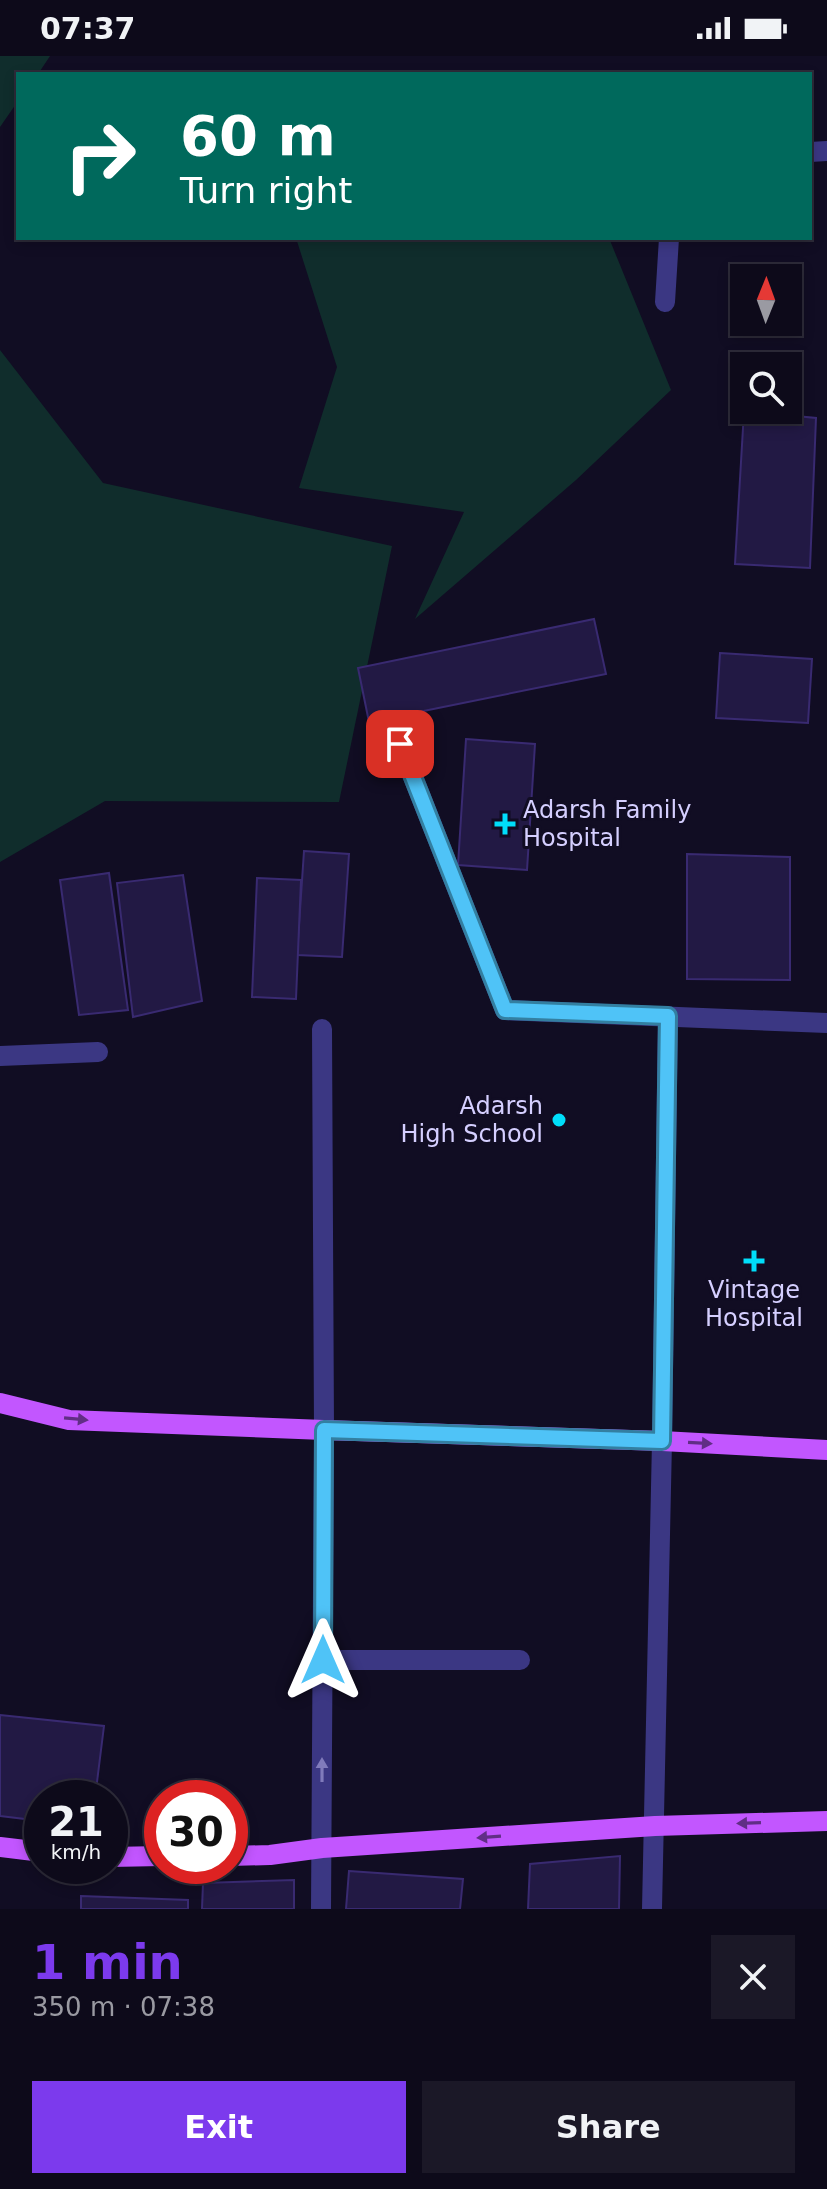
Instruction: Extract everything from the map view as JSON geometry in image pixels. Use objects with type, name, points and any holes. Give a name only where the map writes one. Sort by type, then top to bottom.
[{"type":"main road","points":[[0,1403],[69,1420],[662,1441],[827,1450]]},
{"type":"main road","points":[[248,1856],[655,1826],[827,1821]]},
{"type":"main road","points":[[0,1847],[24,1850]]},
{"type":"street","points":[[665,302],[669,240]]},
{"type":"street","points":[[400,744],[505,1010],[827,1023]]},
{"type":"street","points":[[652,1909],[668,1016]]},
{"type":"street","points":[[321,1909],[324,1430],[322,1029]]},
{"type":"street","points":[[0,1056],[98,1052]]},
{"type":"street","points":[[323,1660],[520,1660]]},
{"type":"green space","points":[[0,56],[50,56],[39,72],[16,72],[16,104],[0,127]]},
{"type":"green space","points":[[297,240],[610,240],[671,390],[576,480],[415,619],[464,512],[299,488],[337,367]]},
{"type":"green space","points":[[0,350],[103,483],[392,546],[339,802],[105,801],[0,862]]},
{"type":"building","points":[[802,417],[816,418],[810,568],[735,564],[743,424],[802,424]]},
{"type":"building","points":[[594,619],[606,674],[369,722],[358,668]]},
{"type":"building","points":[[720,653],[812,659],[808,723],[716,718]]},
{"type":"building","points":[[466,739],[535,744],[527,870],[458,865]]},
{"type":"building","points":[[304,851],[349,854],[342,957],[297,955]]},
{"type":"building","points":[[687,854],[790,857],[790,980],[687,979]]},
{"type":"building","points":[[109,873],[128,1010],[79,1015],[60,880]]},
{"type":"building","points":[[183,875],[202,1001],[133,1017],[117,883]]},
{"type":"building","points":[[257,878],[301,880],[296,999],[252,997]]},
{"type":"building","points":[[0,1715],[104,1726],[97,1780],[24,1780],[24,1819],[0,1816]]},
{"type":"building","points":[[620,1856],[619,1909],[528,1909],[530,1864]]},
{"type":"building","points":[[349,1871],[463,1879],[460,1909],[346,1909]]},
{"type":"building","points":[[294,1880],[294,1909],[202,1909],[203,1884],[248,1884],[248,1882]]},
{"type":"building","points":[[81,1896],[188,1900],[188,1909],[81,1909]]},
{"type":"place","name":"Adarsh Family Hospital","points":[[505,824]]},
{"type":"place","name":"Adarsh High School","points":[[559,1120]]},
{"type":"place","name":"Vintage Hospital","points":[[754,1261]]},
{"type":"route","points":[[323,1660],[324,1430],[662,1441],[668,1016],[505,1010],[400,744]]}]
